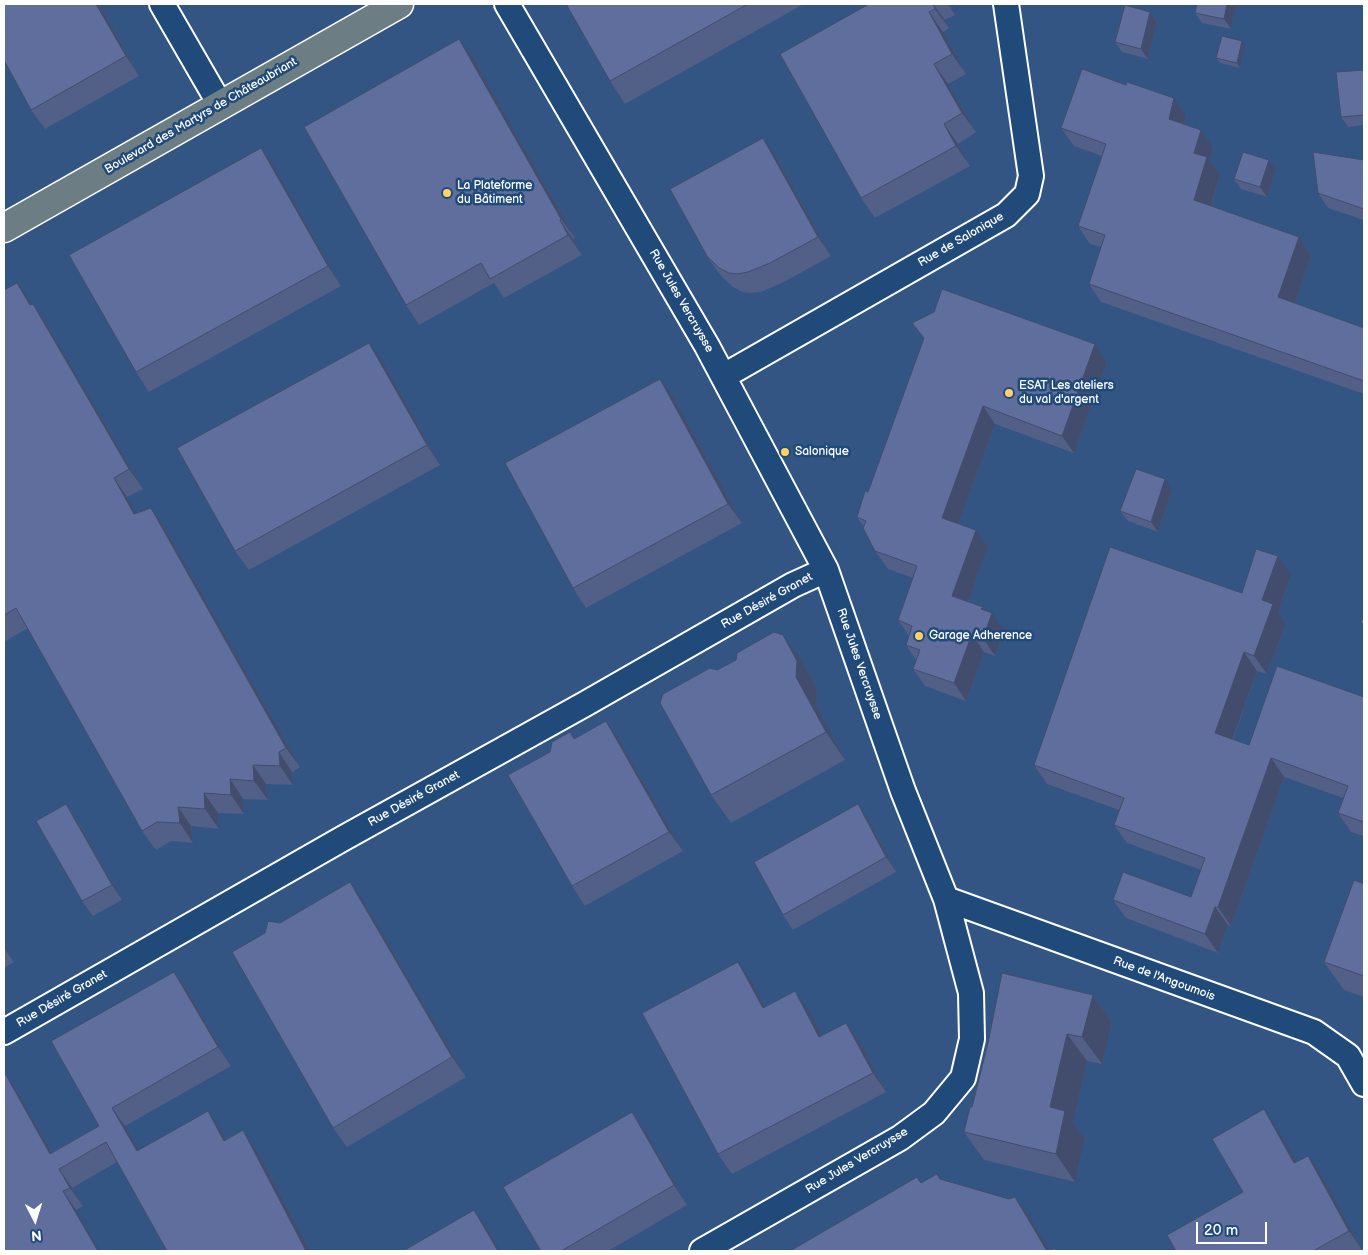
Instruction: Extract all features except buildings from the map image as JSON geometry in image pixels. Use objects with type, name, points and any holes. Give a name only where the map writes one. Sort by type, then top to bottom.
[{"type":"main road","name":"Boulevard des Martyrs de Châteaubriant","points":[[4,228],[399,4]]},
{"type":"street","points":[[162,4],[221,106]]},
{"type":"street","name":"Rue Jules Vercruysse","points":[[508,4],[724,376],[826,570],[903,791],[946,900],[971,993],[972,1040],[963,1078],[934,1113],[900,1138],[702,1251]]},
{"type":"street","name":"Rue de Salonique","points":[[724,376],[1006,215],[1026,194],[1031,176],[1006,4]]},
{"type":"street","name":"Rue Désiré Granet","points":[[4,1032],[793,585],[826,570]]},
{"type":"street","name":"Rue de l'Angoumois","points":[[946,900],[1314,1032],[1348,1056],[1364,1084]]},
{"type":"shaded area","points":[[4,4],[1364,4],[1364,1251],[4,1251]]},
{"type":"place","name":"La Plateforme du Bâtiment","points":[[447,193]]},
{"type":"place","name":"ESAT Les ateliers du val d'argent","points":[[1009,393]]},
{"type":"place","name":"Salonique","points":[[785,452]]},
{"type":"place","name":"Garage Adherence","points":[[919,636]]}]
